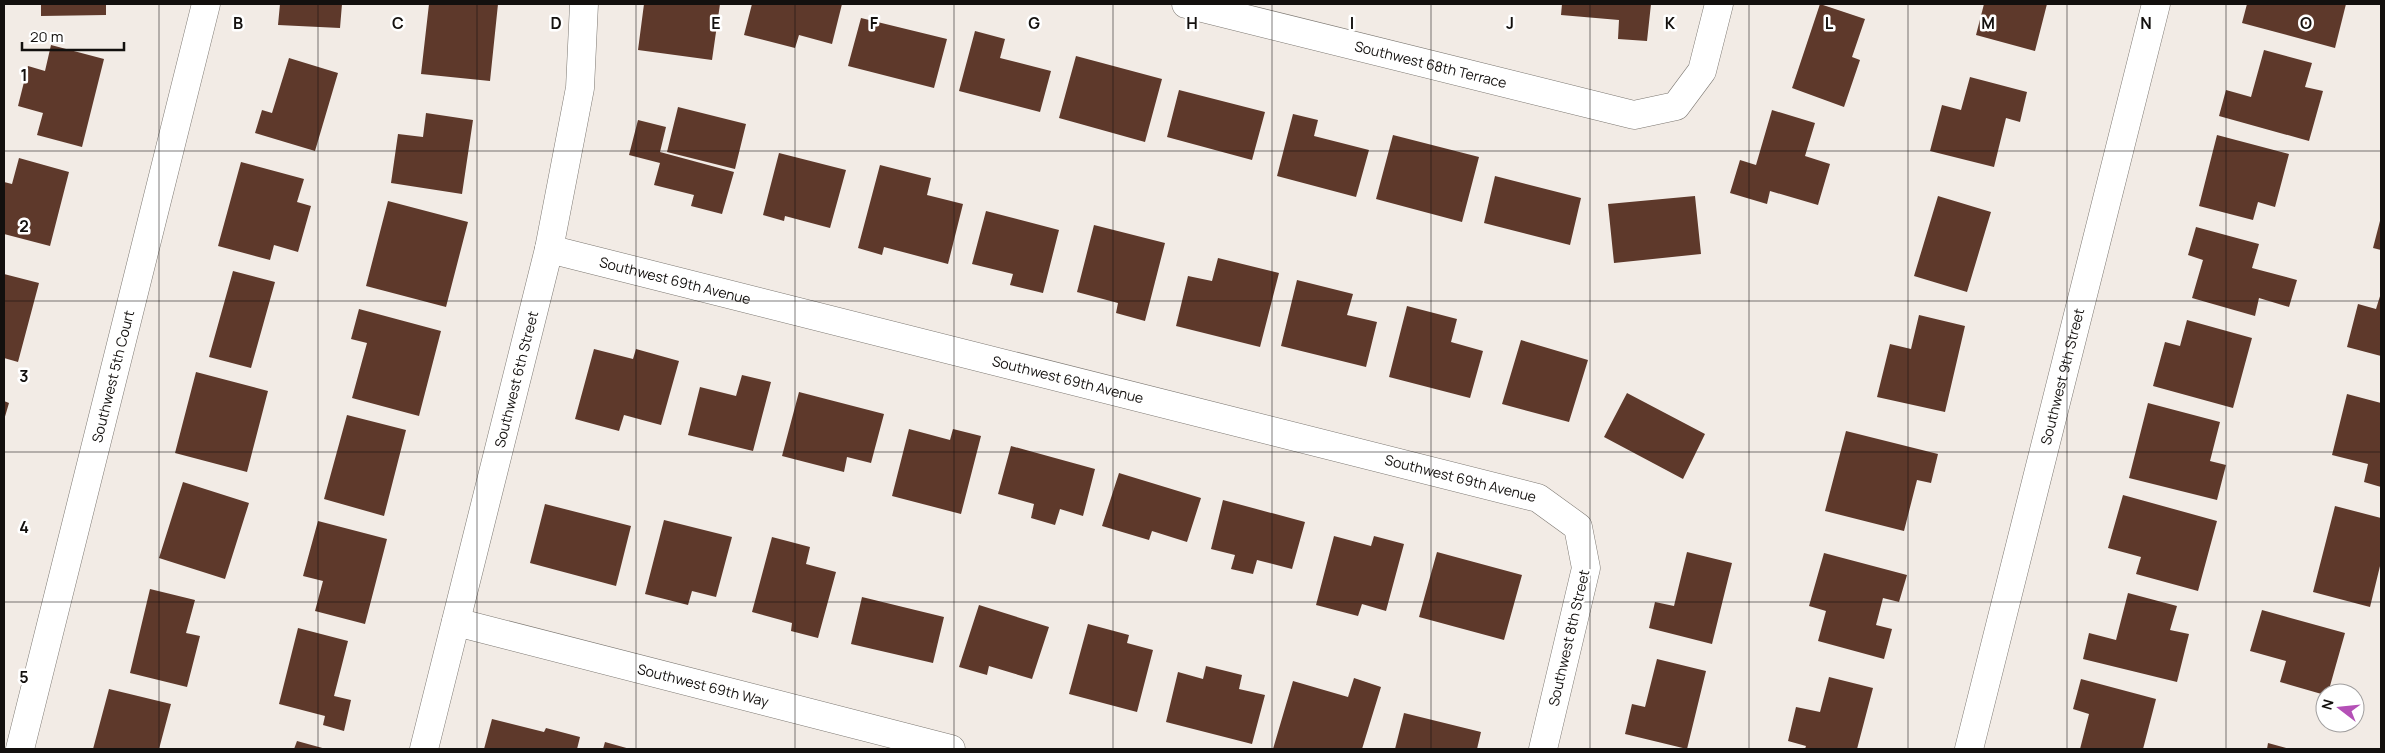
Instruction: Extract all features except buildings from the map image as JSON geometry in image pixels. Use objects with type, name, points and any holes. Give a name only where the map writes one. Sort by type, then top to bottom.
[{"type":"street","name":"Southwest 5th Court","points":[[20,749],[206,4]]},
{"type":"street","name":"Southwest 6th Street","points":[[424,749],[549,249],[580,88],[584,4]]},
{"type":"street","name":"Southwest 68th Terrace","points":[[1186,4],[1634,115],[1676,106],[1702,71],[1719,4]]},
{"type":"street","name":"Southwest 9th Street","points":[[1970,749],[2156,4]]},
{"type":"street","name":"Southwest 69th Avenue","points":[[549,249],[1538,498],[1578,527]]},
{"type":"street","name":"Southwest 8th Street","points":[[1543,749],[1586,568],[1578,527]]},
{"type":"street","name":"Southwest 69th Way","points":[[456,622],[951,749]]}]
